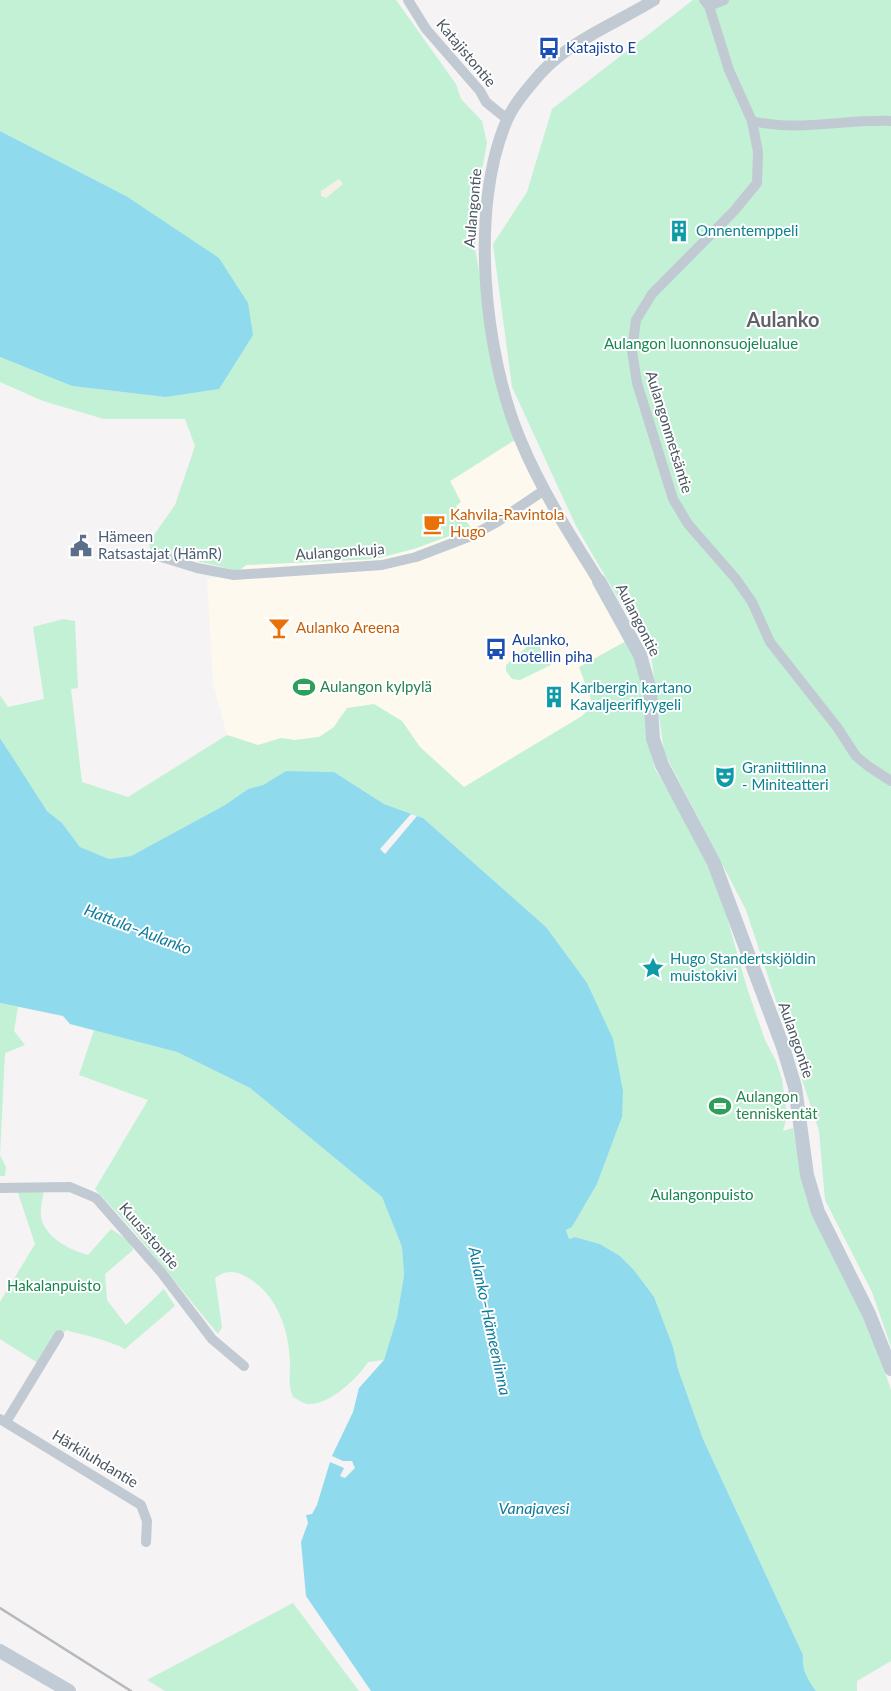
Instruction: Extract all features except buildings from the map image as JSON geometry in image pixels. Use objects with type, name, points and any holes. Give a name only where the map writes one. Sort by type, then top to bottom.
[{"type":"main road","name":"Aulangontie","points":[[599,581],[640,655],[650,690],[653,739],[662,766],[714,863],[782,1047],[795,1087],[807,1175],[818,1212],[869,1314],[891,1369]]},
{"type":"main road","points":[[0,1651],[69,1691]]},
{"type":"street","name":"Katajistontie","points":[[408,0],[426,29],[480,91],[486,102],[508,119]]},
{"type":"street","name":"Aulangontie","points":[[599,581],[543,491],[519,437],[508,403],[499,370],[486,282],[484,232],[489,179],[508,119],[541,73],[570,48],[654,0]]},
{"type":"street","points":[[705,2],[724,0]]},
{"type":"street","name":"Aulangonmetsäntie","points":[[705,2],[729,70],[752,121],[758,152],[757,183],[734,210],[652,294],[636,320],[632,350],[636,383],[673,499],[688,524],[736,579],[752,602],[770,642],[837,727],[856,756],[891,781]]},
{"type":"street","points":[[752,121],[768,125],[800,127],[891,121]]},
{"type":"street","name":"Aulangonkuja","points":[[155,555],[197,568],[234,576],[382,565],[416,557],[471,536],[497,522],[543,491]]},
{"type":"street","name":"Kuusistontie","points":[[0,1188],[70,1187],[96,1198],[161,1272],[212,1339],[244,1366]]},
{"type":"street","points":[[3,1421],[59,1335]]},
{"type":"street","name":"Härkiluhdantie","points":[[3,1421],[141,1505],[147,1521],[146,1542]]},
{"type":"shaded area","points":[[518,438],[628,640],[593,705],[582,716],[464,788],[420,747],[402,721],[341,714],[334,727],[319,737],[295,740],[281,738],[258,745],[227,735],[213,684],[207,579],[234,575],[246,565],[375,559],[457,534],[471,527],[456,506],[456,490],[450,482]]},
{"type":"green space","points":[[0,0],[396,0],[456,84],[461,99],[482,121],[487,143],[477,197],[475,247],[498,390],[518,438],[450,481],[461,502],[456,506],[471,528],[414,549],[375,559],[246,565],[239,571],[150,550],[149,542],[175,505],[195,446],[185,419],[104,419],[43,401],[0,382],[0,357],[72,386],[165,397],[126,196],[0,131]]},
{"type":"green space","name":"Aulangon luonnonsuojelualue","points":[[693,0],[891,0],[891,1347],[872,1292],[825,1200],[819,1131],[746,910],[664,752],[651,655],[576,526],[512,387],[493,244],[527,192],[552,109]]},
{"type":"green space","name":"Aulangonpuisto","points":[[63,619],[75,621],[78,688],[71,689],[82,782],[128,797],[227,735],[258,745],[281,738],[295,740],[319,737],[334,727],[347,708],[374,704],[402,721],[420,747],[464,787],[582,716],[593,705],[579,667],[628,640],[642,683],[647,735],[655,769],[690,827],[720,893],[747,988],[765,1040],[776,1061],[782,1079],[787,1116],[783,1131],[793,1128],[801,1177],[872,1334],[891,1390],[891,1661],[857,1681],[857,1691],[816,1691],[808,1678],[803,1666],[803,1655],[703,1439],[678,1369],[673,1347],[633,1269],[620,1256],[600,1244],[575,1237],[569,1239],[566,1230],[572,1227],[597,1184],[622,1117],[546,927],[423,818],[384,804],[334,772],[286,771],[263,785],[248,789],[225,805],[131,856],[109,859],[80,847],[62,823],[47,811],[0,738],[0,695],[8,707],[44,699],[33,627]]},
{"type":"green space","points":[[535,640],[551,665],[520,680],[512,679],[506,671],[506,665]]},
{"type":"green space","points":[[0,1003],[18,1007],[14,1031],[25,1045],[5,1053],[0,1155]]},
{"type":"green space","points":[[94,1030],[177,1052],[250,1088],[382,1197],[402,1247],[404,1275],[397,1317],[384,1360],[368,1362],[350,1383],[324,1401],[307,1404],[293,1397],[290,1385],[288,1341],[281,1317],[260,1287],[245,1276],[232,1272],[224,1273],[215,1278],[222,1327],[218,1334],[131,1228],[95,1189],[148,1100],[79,1075]]},
{"type":"green space","points":[[0,1155],[6,1167],[5,1176],[0,1176]]},
{"type":"green space","name":"Hakalanpuisto","points":[[44,1189],[41,1217],[48,1231],[59,1242],[88,1255],[111,1229],[129,1241],[133,1250],[105,1274],[107,1300],[126,1325],[164,1289],[175,1306],[125,1349],[103,1340],[66,1330],[38,1363],[0,1339],[0,1302],[35,1244],[17,1190]]},
{"type":"green space","points":[[293,1603],[359,1691],[165,1691],[147,1680]]},
{"type":"sand","points":[[339,179],[343,184],[326,198],[321,196],[321,191]]},
{"type":"water","points":[[0,131],[126,196],[219,258],[248,303],[253,335],[219,389],[165,397],[72,386],[0,357]]},
{"type":"water","name":"Vanajavesi","points":[[0,738],[47,811],[62,823],[80,847],[109,859],[131,856],[225,805],[248,789],[263,785],[286,771],[334,772],[384,804],[423,818],[546,927],[587,983],[613,1039],[623,1091],[622,1117],[597,1184],[572,1227],[566,1230],[569,1239],[575,1237],[600,1244],[620,1256],[633,1269],[654,1297],[673,1347],[678,1369],[703,1439],[803,1655],[803,1666],[816,1691],[371,1691],[306,1596],[301,1542],[308,1523],[306,1515],[312,1514],[317,1505],[330,1462],[344,1468],[340,1476],[345,1478],[355,1468],[352,1461],[343,1461],[332,1456],[353,1412],[359,1388],[384,1360],[397,1317],[404,1275],[402,1247],[382,1197],[250,1088],[177,1052],[70,1024],[63,1016],[0,1003]]},
{"type":"pier","points":[[411,814],[417,816],[385,854],[380,849]]},
{"type":"railway","points":[[0,1608],[131,1691]]},
{"type":"place","name":"Katajisto E","points":[[549,48]]},
{"type":"place","name":"Onnentemppeli","points":[[679,231]]},
{"type":"place","name":"Kahvila-Ravintola Hugo","points":[[434,524]]},
{"type":"place","name":"Hämeen Ratsastajat (HämR)","points":[[81,546]]},
{"type":"place","name":"Aulanko Areena","points":[[279,628]]},
{"type":"place","name":"Aulanko, hotellin piha","points":[[496,649]]},
{"type":"place","name":"Aulangon kylpylä","points":[[304,687]]},
{"type":"place","name":"Karlbergin kartano Kavaljeeriflyygeli","points":[[554,697]]},
{"type":"place","name":"Graniittilinna - Miniteatteri","points":[[725,777]]},
{"type":"place","name":"Hugo Standertskjöldin muistokivi","points":[[653,968]]},
{"type":"place","name":"Aulangon tenniskentät","points":[[720,1106]]},
{"type":"district","name":"Aulanko","points":[[783,320]]},
{"type":"water label","name":"Hattula–Aulanko","points":[[138,929]]},
{"type":"water label","name":"Aulanko–Hämeenlinna","points":[[490,1321]]}]
